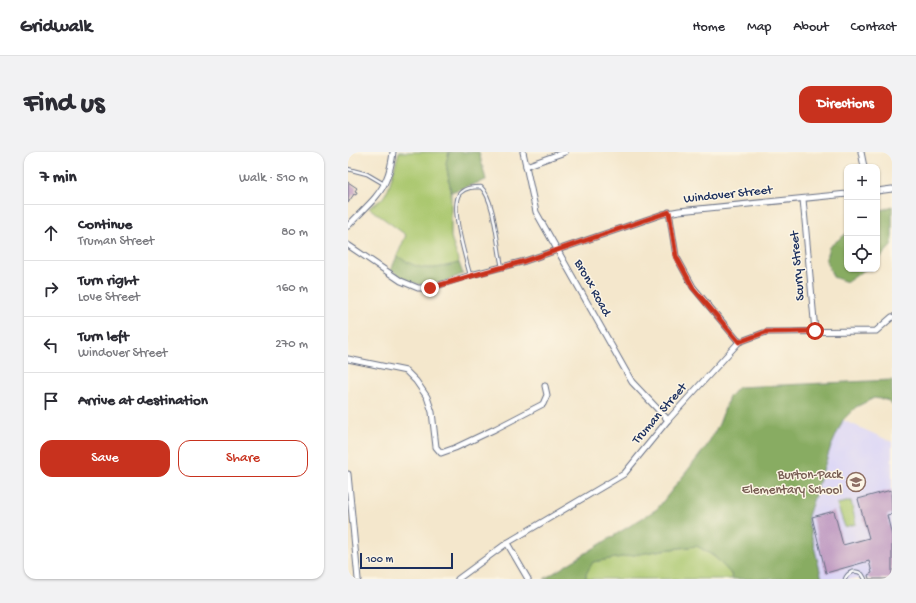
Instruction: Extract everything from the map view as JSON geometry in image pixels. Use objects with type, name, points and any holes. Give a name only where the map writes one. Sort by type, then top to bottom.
[{"type":"street","points":[[348,226],[371,202],[384,184],[393,152]]},
{"type":"street","name":"Bronx Road","points":[[523,152],[536,212],[632,382],[668,420]]},
{"type":"street","points":[[526,166],[565,152]]},
{"type":"street","points":[[861,152],[863,164]]},
{"type":"street","points":[[880,191],[892,189]]},
{"type":"street","name":"Windover Street","points":[[348,245],[401,281],[418,288],[430,288],[502,268],[669,212],[844,194]]},
{"type":"street","name":"Scurry Street","points":[[803,198],[815,331]]},
{"type":"street","points":[[669,212],[676,256],[693,288],[739,342]]},
{"type":"street","name":"Truman Street","points":[[458,579],[507,544],[624,474],[668,420],[739,342],[766,332],[876,330],[892,317]]},
{"type":"street","points":[[348,359],[406,371],[416,381],[426,397],[432,412],[436,448],[441,452],[455,448],[543,404],[547,396],[545,386]]},
{"type":"street","points":[[348,474],[358,579]]},
{"type":"street","points":[[507,544],[528,579]]},
{"type":"lane","points":[[348,169],[367,174],[384,184]]},
{"type":"lane","points":[[471,276],[456,217],[456,203],[459,194],[472,187],[481,187],[488,197],[502,268]]},
{"type":"lane","points":[[845,579],[850,572],[856,571],[862,574],[865,579]]},
{"type":"shaded area","name":"Burton-Pack Elementary School","points":[[843,420],[892,442],[892,579],[822,579],[808,526],[808,516],[830,449]]},
{"type":"green space","points":[[399,152],[449,152],[446,163],[451,192],[451,237],[459,263],[427,268],[413,265],[397,256],[406,235],[369,208],[382,199],[388,190]]},
{"type":"green space","points":[[449,152],[479,152],[486,180],[451,192],[446,163]]},
{"type":"green space","points":[[892,206],[892,245],[880,258],[880,236],[880,211]]},
{"type":"green space","points":[[844,235],[844,272],[862,272],[847,282],[833,277],[826,259],[829,247]]},
{"type":"green space","points":[[397,256],[414,265],[427,268],[459,263],[463,274],[438,283],[429,285],[419,284],[391,270]]},
{"type":"green space","points":[[892,380],[892,405],[886,400],[874,398],[856,407],[843,420],[830,449],[808,516],[822,579],[733,579],[731,574],[714,556],[697,546],[663,550],[593,562],[586,574],[586,579],[544,579],[657,509],[706,447],[719,424],[729,397],[738,387]]},
{"type":"green space","points":[[851,501],[856,524],[845,527],[837,504]]},
{"type":"green space","points":[[697,546],[723,564],[733,579],[586,579],[586,574],[592,562]]},
{"type":"building","points":[[348,182],[357,188],[355,191],[357,192],[348,203]]},
{"type":"building","points":[[891,490],[892,514],[887,515],[892,536],[892,579],[869,579],[868,575],[872,573],[869,561],[826,573],[812,517],[834,511],[843,545],[869,538],[858,499]]},
{"type":"place","name":"Burton-Pack Elementary School","points":[[856,482]]},
{"type":"route","points":[[430,288],[525,261],[669,212],[676,256],[693,288],[739,342],[766,332],[815,331]]}]
